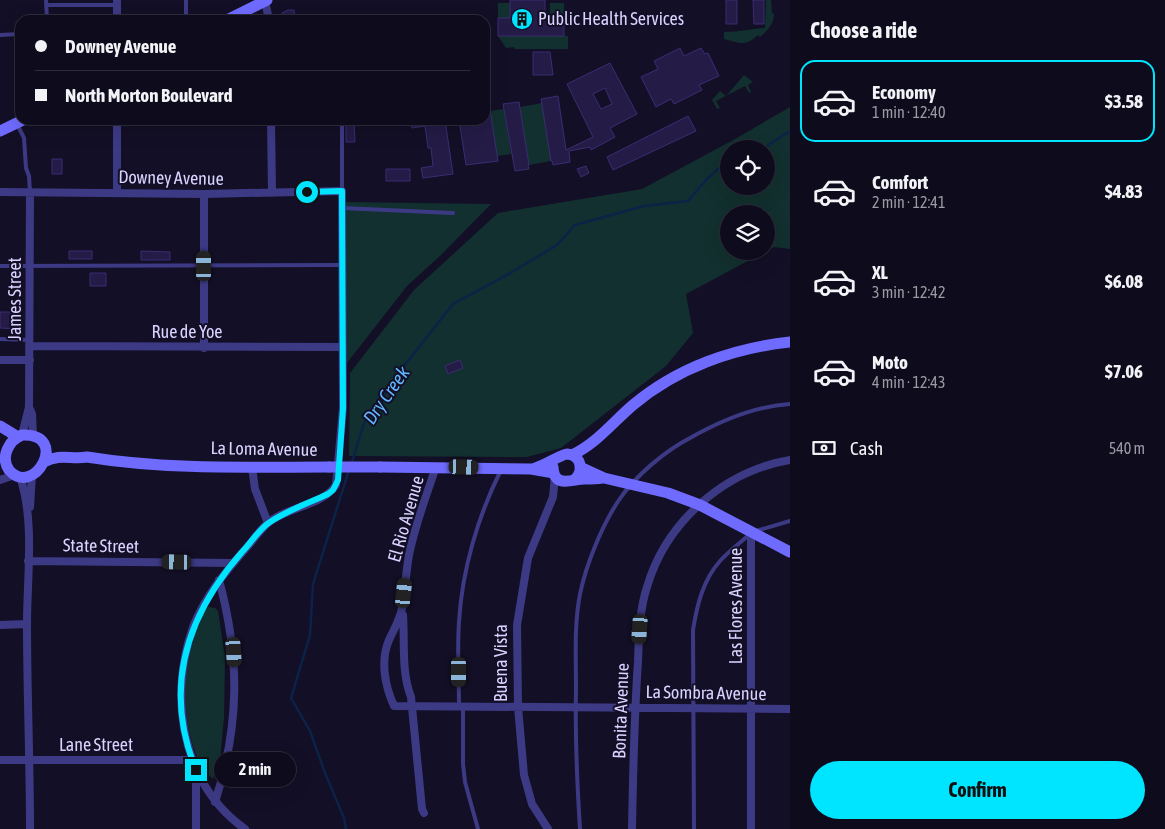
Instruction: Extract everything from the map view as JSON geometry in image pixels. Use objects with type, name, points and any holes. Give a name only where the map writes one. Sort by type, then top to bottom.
[{"type":"main road","points":[[238,15],[266,0]]},
{"type":"main road","points":[[0,131],[15,124]]},
{"type":"main road","points":[[604,478],[560,480],[554,474],[553,464],[564,455],[572,455],[591,445],[636,403],[676,376],[725,355],[769,344],[790,342]]},
{"type":"main road","name":"La Loma Avenue","points":[[0,426],[54,448],[80,453],[88,457]]},
{"type":"main road","points":[[0,434],[7,447],[2,464],[17,476],[32,474],[39,470],[47,452],[29,438],[7,447]]},
{"type":"main road","points":[[580,466],[591,445]]},
{"type":"main road","points":[[570,481],[580,474],[580,466],[572,455]]},
{"type":"main road","name":"La Loma Avenue","points":[[44,462],[61,456],[88,457],[144,464],[252,467],[502,468],[531,469],[554,474]]},
{"type":"main road","name":"La Loma Avenue","points":[[531,469],[556,460]]},
{"type":"main road","points":[[580,466],[604,478],[631,486],[668,493],[700,505],[790,552]]},
{"type":"street","points":[[266,0],[268,15]]},
{"type":"street","points":[[117,2],[117,15]]},
{"type":"street","points":[[118,125],[118,192]]},
{"type":"street","points":[[271,125],[272,193]]},
{"type":"street","points":[[245,829],[215,802],[204,787],[192,760],[183,724],[182,683],[184,662],[194,626],[202,608],[219,580],[233,563],[268,523],[328,494],[336,485],[343,408],[342,191]]},
{"type":"street","name":"Downey Avenue","points":[[0,192],[204,194],[342,191]]},
{"type":"street","name":"James Street","points":[[29,438],[32,414],[29,407],[30,192]]},
{"type":"street","points":[[204,194],[204,348]]},
{"type":"street","name":"Rue de Yoe","points":[[30,343],[204,348],[343,347]]},
{"type":"street","points":[[0,360],[30,360]]},
{"type":"street","name":"Bonita Avenue","points":[[632,829],[634,708],[642,608],[646,588],[659,557],[678,527],[700,505],[729,482],[763,466],[790,460]]},
{"type":"street","points":[[252,467],[255,489],[268,523]]},
{"type":"street","name":"El Rio Avenue","points":[[424,814],[411,697],[406,684],[402,608],[405,578],[415,528],[436,467]]},
{"type":"street","points":[[28,511],[31,503],[32,474]]},
{"type":"street","name":"Buena Vista","points":[[548,829],[537,814],[527,790],[524,775],[518,707],[517,625],[528,558],[553,497],[554,474]]},
{"type":"street","points":[[0,480],[17,476],[28,511],[27,624],[30,829]]},
{"type":"street","name":"Buena Vista","points":[[553,497],[570,481]]},
{"type":"street","name":"Las Flores Avenue","points":[[751,533],[751,829]]},
{"type":"street","name":"State Street","points":[[28,561],[233,563]]},
{"type":"street","points":[[215,802],[229,749],[235,700],[233,644],[226,604],[219,580]]},
{"type":"street","name":"El Rio Avenue","points":[[402,608],[388,642],[384,670],[386,684],[394,706],[412,706]]},
{"type":"street","points":[[0,624],[27,624]]},
{"type":"street","name":"La Sombra Avenue","points":[[412,706],[790,709]]},
{"type":"street","name":"Lane Street","points":[[0,760],[192,760]]},
{"type":"street","points":[[196,770],[196,829]]},
{"type":"lane","points":[[46,0],[47,15]]},
{"type":"lane","points":[[186,0],[186,15]]},
{"type":"lane","points":[[46,6],[117,2]]},
{"type":"lane","points":[[0,35],[15,34]]},
{"type":"lane","points":[[21,125],[24,138],[26,168],[30,176],[30,192]]},
{"type":"lane","points":[[342,125],[342,191]]},
{"type":"lane","points":[[342,208],[452,213]]},
{"type":"lane","points":[[0,266],[343,265]]},
{"type":"lane","points":[[0,339],[30,343]]},
{"type":"lane","points":[[580,829],[575,707],[576,625],[580,594],[596,544],[619,500],[631,486],[678,444],[702,431],[756,410],[790,404]]},
{"type":"lane","points":[[478,829],[464,773],[459,621],[464,580],[476,533],[502,468]]},
{"type":"lane","points":[[694,829],[693,630],[696,612],[704,587],[720,561],[751,533],[790,522]]},
{"type":"green space","points":[[766,0],[771,0],[774,17],[770,26],[760,37],[758,35],[746,43],[724,39],[724,32],[765,28]]},
{"type":"green space","points":[[498,3],[510,3],[510,18],[498,18]]},
{"type":"green space","points":[[550,3],[564,3],[564,19],[550,19]]},
{"type":"green space","points":[[498,36],[568,36],[568,49],[506,48]]},
{"type":"green space","points":[[744,75],[753,82],[748,85],[751,92],[749,93],[745,86],[726,96]]},
{"type":"green space","points":[[720,91],[726,96],[716,101],[720,108],[717,109],[712,100]]},
{"type":"green space","points":[[542,103],[551,161],[529,165],[520,107]]},
{"type":"green space","points":[[790,107],[790,249],[775,247],[775,205],[720,205],[720,260],[750,260],[686,294],[693,333],[666,366],[561,448],[527,457],[349,456],[350,373],[414,290],[498,213],[642,189],[720,147],[720,195],[775,195],[775,140],[733,140]]},
{"type":"green space","points":[[504,109],[511,154],[497,156],[490,111]]},
{"type":"green space","points":[[342,202],[491,204],[441,255],[407,286],[343,368]]},
{"type":"green space","points":[[208,607],[215,608],[218,611],[225,657],[224,717],[220,761],[213,779],[200,765],[191,740],[185,698],[187,669],[192,641],[199,617]]},
{"type":"building","name":"Public Health Services","points":[[510,0],[545,0],[545,19],[564,19],[564,36],[498,36],[498,18],[510,18]]},
{"type":"building","points":[[726,0],[737,0],[737,24],[726,24]]},
{"type":"building","points":[[753,0],[764,0],[764,24],[754,24]]},
{"type":"building","points":[[294,10],[294,15],[282,15],[282,13]]},
{"type":"building","points":[[680,48],[684,56],[701,48],[705,54],[708,53],[719,76],[699,85],[702,90],[674,104],[671,99],[656,107],[641,77],[658,69],[654,61]]},
{"type":"building","points":[[533,52],[550,52],[553,75],[533,75]]},
{"type":"building","points":[[610,63],[637,114],[610,128],[615,137],[591,150],[590,147],[569,151],[570,162],[553,165],[541,99],[558,96],[566,150],[593,137],[567,84]],"holes":[[[605,88],[612,104],[601,109],[593,94]]]},
{"type":"building","points":[[519,102],[529,169],[515,171],[503,104]]},
{"type":"building","points":[[490,109],[498,161],[466,165],[460,125],[490,125]]},
{"type":"building","points":[[688,116],[696,131],[613,170],[607,157]]},
{"type":"building","points":[[346,125],[354,125],[355,142],[346,142]]},
{"type":"building","points":[[412,125],[446,125],[453,174],[423,178],[421,168],[433,166],[431,148],[428,148],[425,126],[412,128]]},
{"type":"building","points":[[52,159],[62,159],[62,174],[52,174]]},
{"type":"building","points":[[586,166],[589,173],[581,177],[577,169]]},
{"type":"building","points":[[386,169],[410,169],[410,181],[386,181]]},
{"type":"building","points":[[69,251],[92,251],[92,259],[69,259]]},
{"type":"building","points":[[141,251],[170,252],[170,260],[141,260]]},
{"type":"building","points":[[90,273],[106,273],[106,286],[90,286]]},
{"type":"building","points":[[0,312],[18,312],[18,329],[0,328]]},
{"type":"building","points":[[460,360],[463,368],[448,374],[445,366]]},
{"type":"waterway","name":"Dry Creek","points":[[775,141],[790,132]]},
{"type":"waterway","name":"Dry Creek","points":[[352,462],[364,423],[407,362],[453,304],[557,245],[575,225],[644,206],[688,201],[720,167]]},
{"type":"waterway","name":"Dry Creek","points":[[346,829],[344,818],[310,731],[291,698],[310,635],[313,584],[349,470]]},
{"type":"place","name":"Public Health Services","points":[[522,19]]},
{"type":"route","points":[[196,770],[187,744],[181,700],[184,662],[194,626],[202,608],[219,580],[268,523],[328,494],[333,490],[338,480],[343,408],[342,191],[307,192]]}]
